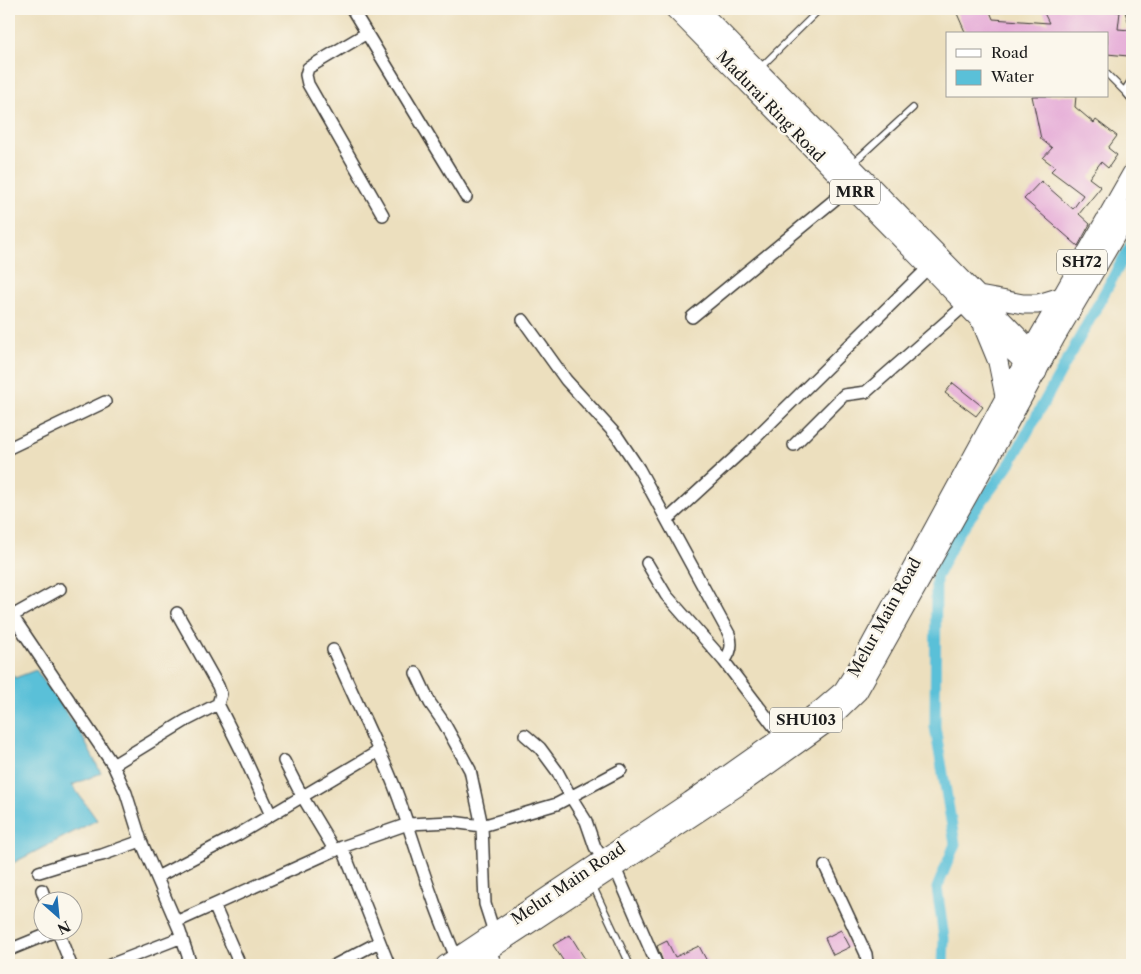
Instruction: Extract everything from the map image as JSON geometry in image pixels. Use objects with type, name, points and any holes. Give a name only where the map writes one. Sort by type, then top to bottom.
[{"type":"highway","name":"Madurai Ring Road","points":[[675,9],[929,267],[972,300],[982,322],[1034,361]]},
{"type":"highway","name":"Madurai Ring Road","points":[[698,9],[850,165],[972,300],[1034,361]]},
{"type":"highway","points":[[972,300],[1038,304],[1061,297]]},
{"type":"highway","points":[[982,322],[998,362],[1005,396]]},
{"type":"main road","name":"Melur Main Road","points":[[455,963],[494,932],[742,784],[823,726],[858,692],[1034,361],[1061,297],[1132,173]]},
{"type":"main road","name":"Melur Main Road","points":[[455,963],[493,958],[592,883],[609,864],[821,709],[842,690],[857,668],[1005,396],[1056,337],[1132,208]]},
{"type":"street","points":[[354,10],[466,197]]},
{"type":"street","points":[[367,33],[308,68],[306,74],[308,84],[382,215]]},
{"type":"street","points":[[692,317],[850,187]]},
{"type":"street","points":[[667,520],[742,451],[929,267]]},
{"type":"street","points":[[794,445],[844,395],[866,392],[972,300]]},
{"type":"street","points":[[523,320],[566,380],[617,436],[639,469],[729,634],[731,640],[729,654],[724,661]]},
{"type":"street","points":[[9,448],[105,402]]},
{"type":"street","points":[[647,563],[666,595],[724,661],[782,737]]},
{"type":"street","points":[[60,589],[10,614],[113,765],[126,793],[141,841],[176,922],[191,965]]},
{"type":"street","points":[[177,613],[218,686],[221,694],[218,704],[271,815]]},
{"type":"street","points":[[333,650],[390,774],[455,963]]},
{"type":"street","points":[[416,673],[430,703],[444,723],[470,770],[482,826],[484,904],[494,932]]},
{"type":"street","points":[[113,765],[185,721],[218,704]]},
{"type":"street","points":[[525,735],[540,748],[557,771],[586,821],[595,847],[609,864],[657,965]]},
{"type":"street","points":[[156,877],[239,834],[379,751]]},
{"type":"street","points":[[284,761],[302,796],[338,849],[389,965]]},
{"type":"street","points":[[176,922],[338,849],[408,824],[452,822],[482,826],[557,804],[621,770]]},
{"type":"street","points":[[39,872],[102,855],[141,841]]},
{"type":"street","points":[[825,866],[866,954],[866,965]]},
{"type":"street","points":[[214,905],[240,965]]},
{"type":"street","points":[[110,965],[182,937]]},
{"type":"street","points":[[9,950],[32,941]]},
{"type":"street","points":[[62,942],[71,965]]},
{"type":"street","points":[[335,965],[379,942]]},
{"type":"lane","points":[[758,70],[820,9]]},
{"type":"lane","points":[[1128,9],[1132,22]]},
{"type":"lane","points":[[1108,75],[1132,100]]},
{"type":"lane","points":[[1126,92],[1126,88],[1132,79]]},
{"type":"lane","points":[[850,165],[913,108]]},
{"type":"lane","points":[[592,883],[630,965]]},
{"type":"water","points":[[9,669],[15,678],[36,670],[80,732],[101,773],[72,785],[97,820],[9,865]]},
{"type":"building","points":[[955,9],[989,9],[993,19],[1049,23],[1042,9],[1088,9],[1120,12],[1118,29],[1130,30],[1128,56],[1108,54],[1108,32],[965,32]]},
{"type":"building","points":[[1032,98],[1076,98],[1075,107],[1094,123],[1096,120],[1117,136],[1108,148],[1117,155],[1108,168],[1101,162],[1089,178],[1101,187],[1079,214],[1090,224],[1078,246],[1024,199],[1041,181],[1073,209],[1083,195],[1051,171],[1055,167],[1043,158],[1052,148],[1041,139]]},
{"type":"building","points":[[953,383],[983,407],[976,416],[945,393]]},
{"type":"building","points":[[841,930],[850,947],[833,955],[825,938]]},
{"type":"building","points":[[570,935],[585,959],[576,965],[566,965],[553,945]]},
{"type":"building","points":[[667,941],[675,957],[699,946],[709,965],[664,965],[657,946]]},
{"type":"waterway","points":[[943,965],[944,938],[937,888],[955,844],[935,727],[936,578],[958,534],[1011,462],[1132,243]]}]
